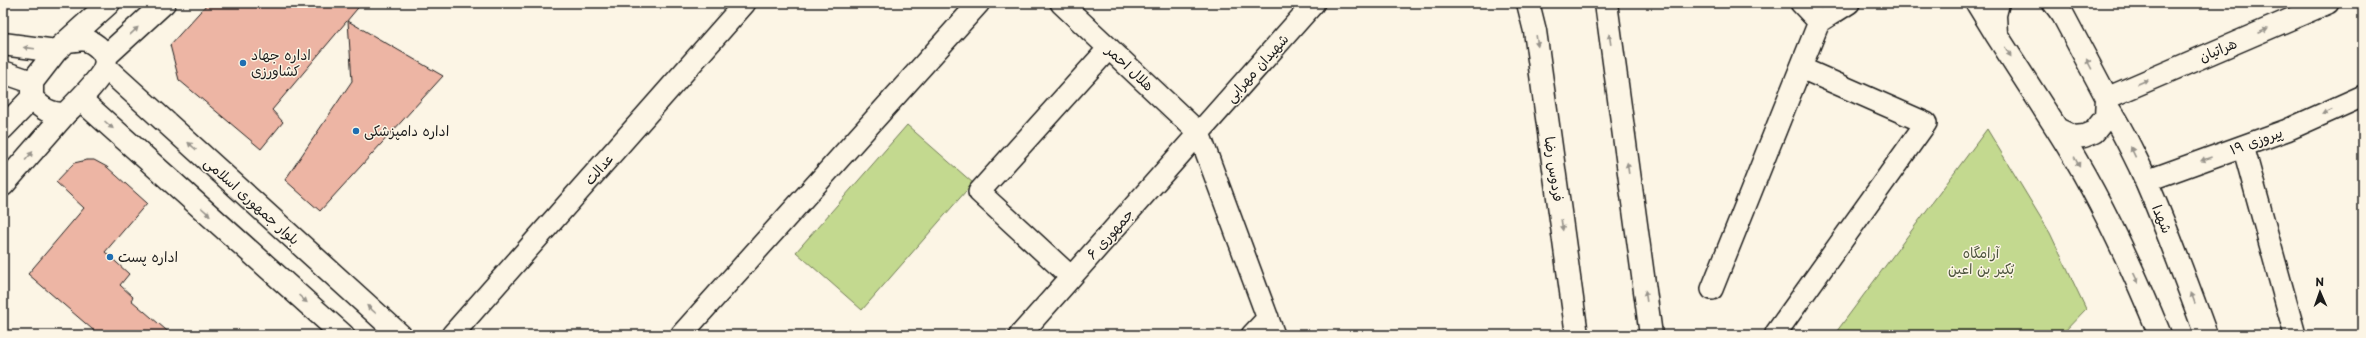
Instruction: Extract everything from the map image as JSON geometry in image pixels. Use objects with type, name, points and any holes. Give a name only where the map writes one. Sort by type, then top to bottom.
[{"type":"street","points":[[3,128],[32,90],[62,46],[109,3]]},
{"type":"street","points":[[3,185],[72,107],[105,62],[164,3]]},
{"type":"street","name":"عدالت","points":[[452,335],[745,3]]},
{"type":"street","points":[[681,335],[979,3]]},
{"type":"street","name":"هلال احمر","points":[[1061,3],[1199,133]]},
{"type":"street","name":"شهیدان مهرابی","points":[[1199,133],[1314,3]]},
{"type":"street","name":"فردوس رضا","points":[[1528,3],[1535,31],[1577,335]]},
{"type":"street","points":[[1606,3],[1652,335]]},
{"type":"street","points":[[1801,3],[1819,22]]},
{"type":"street","points":[[1712,289],[1819,22],[1849,3]]},
{"type":"street","points":[[1977,3],[2069,148],[2123,250],[2160,335]]},
{"type":"street","points":[[1996,34],[1995,15],[1998,3]]},
{"type":"street","name":"هراتیان","points":[[2108,103],[2328,3]]},
{"type":"street","name":"شهدا","points":[[2060,7],[2119,123],[2146,181],[2173,245],[2206,335]]},
{"type":"street","name":"بلوار جمهوری اسلامی","points":[[3,44],[62,46],[84,39],[92,42],[105,62],[400,335]]},
{"type":"street","points":[[1071,277],[979,192],[1109,48]]},
{"type":"street","points":[[1776,333],[1926,123],[1801,68]]},
{"type":"street","points":[[3,72],[32,90],[40,107],[53,114],[72,107]]},
{"type":"street","name":"پیروزی ۱۹","points":[[2146,181],[2287,130],[2363,96]]},
{"type":"street","points":[[2057,129],[2070,136],[2084,136],[2101,126],[2106,118],[2108,103]]},
{"type":"street","points":[[72,107],[343,335]]},
{"type":"street","points":[[1199,133],[1271,326],[1252,335]]},
{"type":"street","name":"جمهوری ۶","points":[[1020,335],[1199,133]]},
{"type":"street","points":[[2243,146],[2295,335]]},
{"type":"green space","points":[[907,125],[973,183],[862,310],[796,252]]},
{"type":"green space","name":"آرامگاه بُکیر بن اعین","points":[[1987,129],[2050,233],[2086,309],[2063,333],[2065,335],[1834,335]]},
{"type":"building","name":"اداره جهاد کشاورزی","points":[[208,3],[362,3],[272,110],[283,122],[261,149],[179,80],[170,45]]},
{"type":"building","name":"اداره دامپزشکی","points":[[348,21],[443,76],[320,211],[285,180],[352,81]]},
{"type":"building","points":[[94,160],[107,167],[147,203],[105,252],[129,274],[120,285],[133,297],[131,300],[172,335],[99,335],[28,274],[84,208],[56,182],[74,163]]},
{"type":"place","name":"اداره جهاد کشاورزی","points":[[243,63]]},
{"type":"place","name":"اداره دامپزشکی","points":[[356,131]]},
{"type":"place","name":"اداره پست","points":[[110,257]]}]
